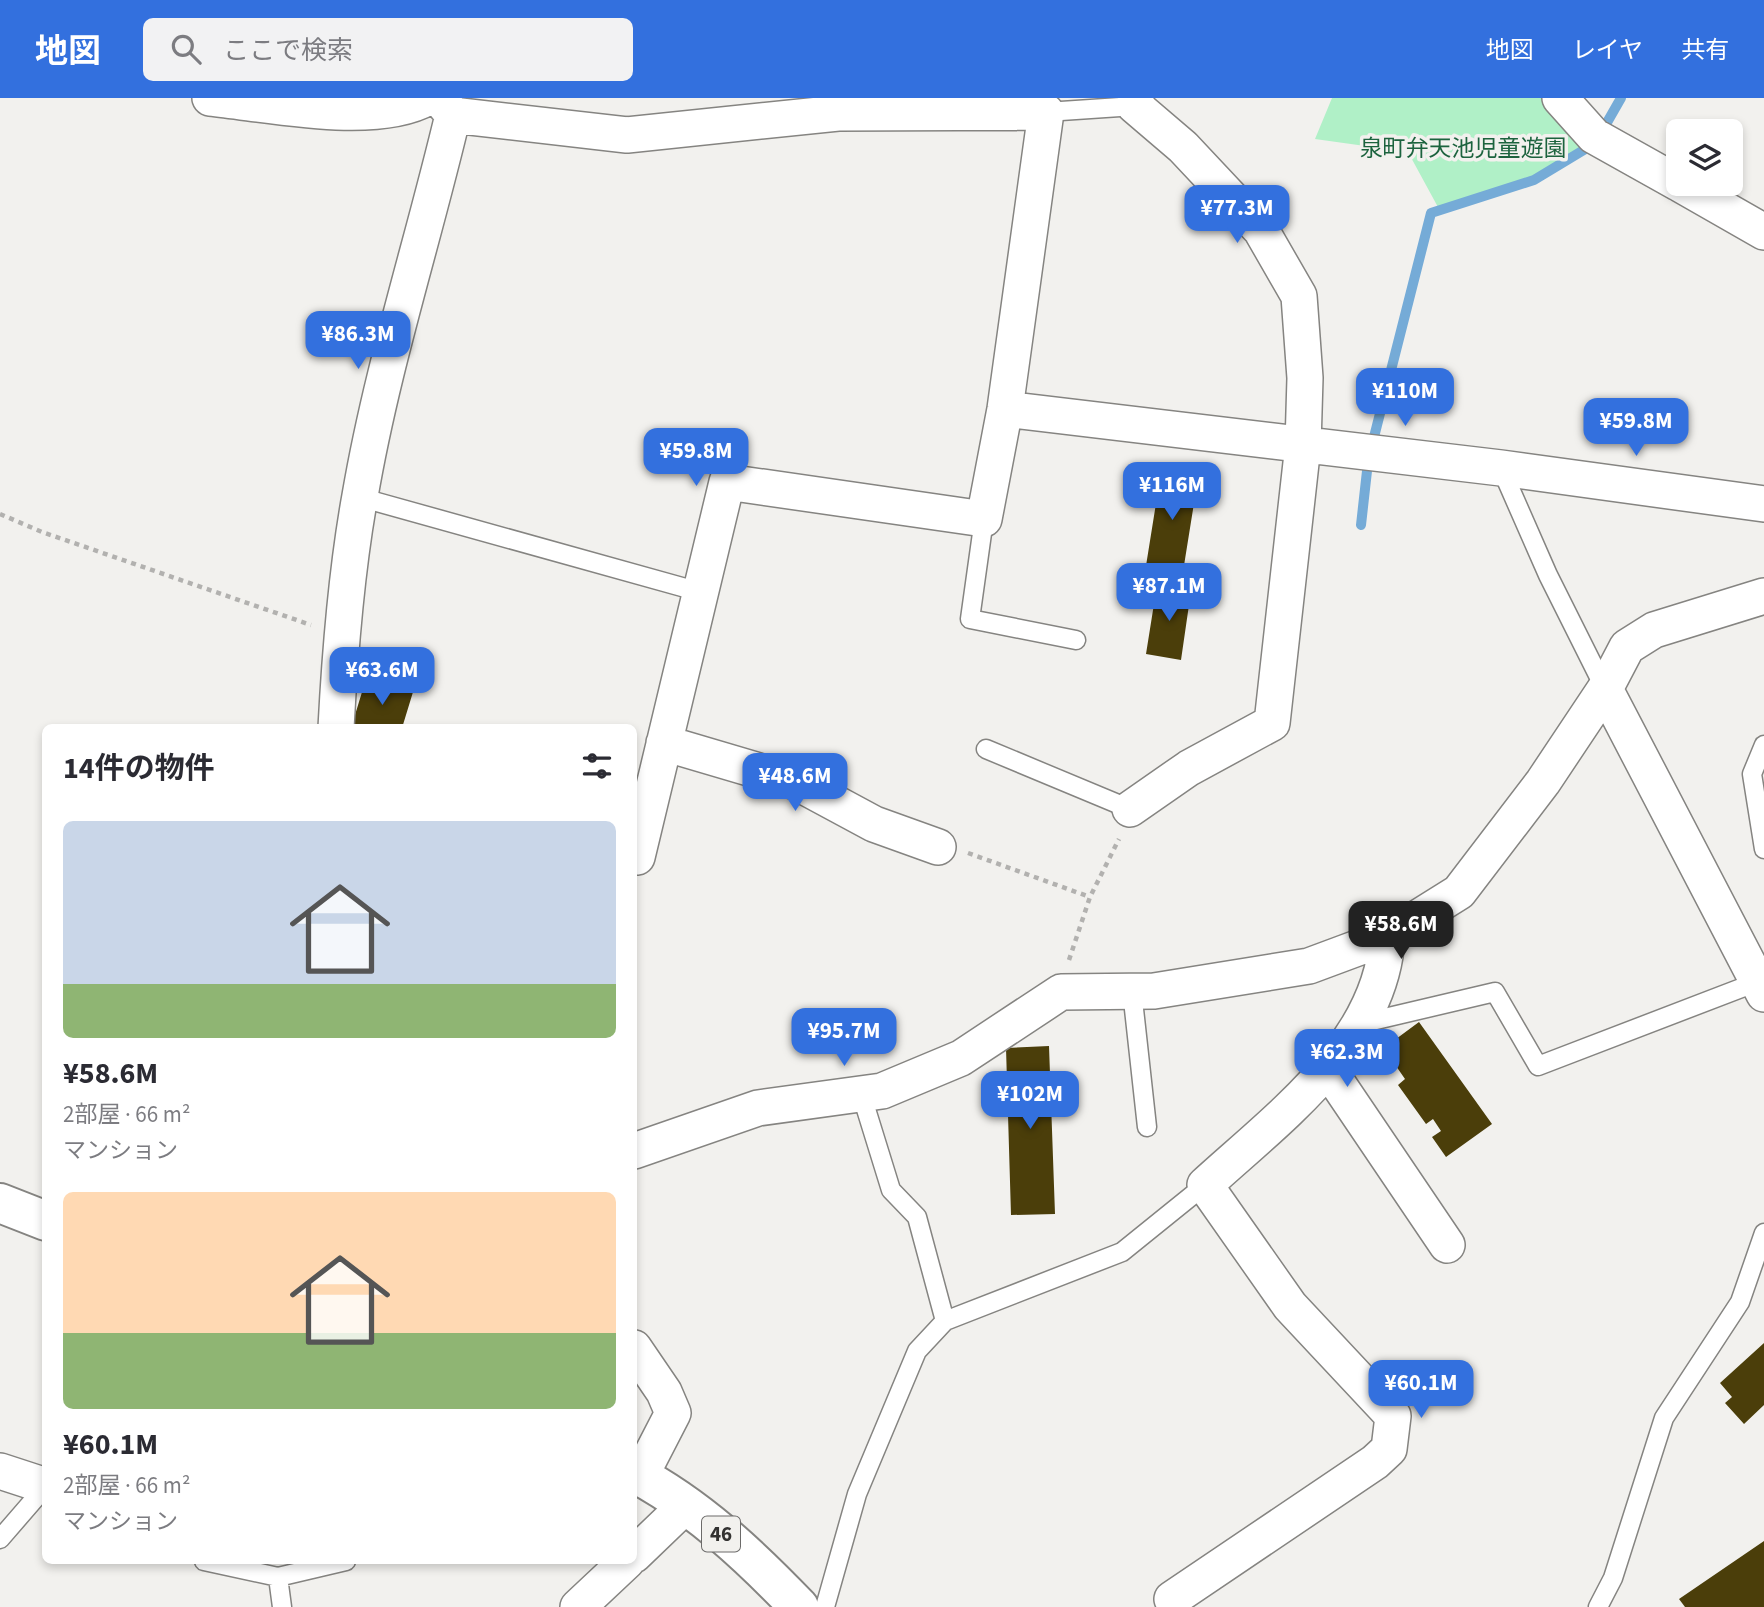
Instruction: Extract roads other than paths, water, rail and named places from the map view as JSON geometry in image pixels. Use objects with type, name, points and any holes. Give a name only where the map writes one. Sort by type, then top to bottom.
[{"type":"main road","points":[[0,1203],[42,1219]]},
{"type":"main road","name":"46","points":[[637,1475],[687,1505],[755,1561],[799,1607]]},
{"type":"street","points":[[210,98],[360,113],[440,104],[627,135],[838,113],[1046,112],[1005,409],[984,519],[727,482],[637,848]]},
{"type":"street","points":[[1560,98],[1594,136],[1666,176]]},
{"type":"street","points":[[1130,809],[1189,768],[1272,723],[1303,445],[1306,377],[1299,296],[1261,230],[1183,147],[1135,102]]},
{"type":"street","points":[[336,724],[341,636],[359,496],[440,104]]},
{"type":"street","points":[[1702,196],[1764,232]]},
{"type":"street","points":[[1005,409],[1501,468],[1764,504]]},
{"type":"street","points":[[637,1150],[758,1108],[882,1091],[961,1058],[1061,992],[1132,991],[1218,982],[1309,966],[1387,937],[1459,892],[1543,782],[1605,689],[1628,647],[1654,630],[1764,596]]},
{"type":"street","points":[[1605,689],[1761,982]]},
{"type":"street","points":[[664,743],[796,782],[874,824],[938,847]]},
{"type":"street","points":[[1172,1599],[1376,1462],[1389,1449],[1393,1416],[1290,1306],[1205,1185],[1328,1069],[1362,1018],[1386,961],[1387,937]]},
{"type":"street","points":[[1328,1069],[1447,1245]]},
{"type":"street","points":[[637,1352],[664,1392],[673,1413],[637,1475]]},
{"type":"street","points":[[0,1471],[42,1486]]},
{"type":"street","points":[[637,1552],[687,1505]]},
{"type":"street","points":[[578,1607],[624,1564]]},
{"type":"lane","points":[[1046,112],[1135,102]]},
{"type":"lane","points":[[1501,468],[1548,575],[1605,689]]},
{"type":"lane","points":[[359,496],[700,592]]},
{"type":"lane","points":[[984,519],[970,619],[1076,639]]},
{"type":"lane","points":[[1764,745],[1752,774],[1764,849]]},
{"type":"lane","points":[[986,749],[1130,809]]},
{"type":"lane","points":[[1362,1018],[1376,1020],[1495,992],[1538,1066],[1761,982]]},
{"type":"lane","points":[[1132,991],[1147,1127]]},
{"type":"lane","points":[[861,1093],[891,1190],[916,1217],[945,1321]]},
{"type":"lane","points":[[825,1607],[857,1494],[916,1351],[945,1321],[1122,1252],[1205,1185]]},
{"type":"lane","points":[[1598,1607],[1614,1578],[1664,1418],[1740,1302],[1764,1233]]},
{"type":"lane","points":[[0,1539],[42,1490]]},
{"type":"lane","points":[[218,1564],[278,1577],[333,1564]]},
{"type":"lane","points":[[278,1577],[282,1607]]},
{"type":"waterway","points":[[1605,126],[1621,98]]},
{"type":"waterway","points":[[1373,441],[1431,213],[1534,180],[1592,145]]},
{"type":"waterway","points":[[1361,525],[1368,462]]},
{"type":"park label","name":"泉町弁天池児童遊園","points":[[1463,148]]}]
